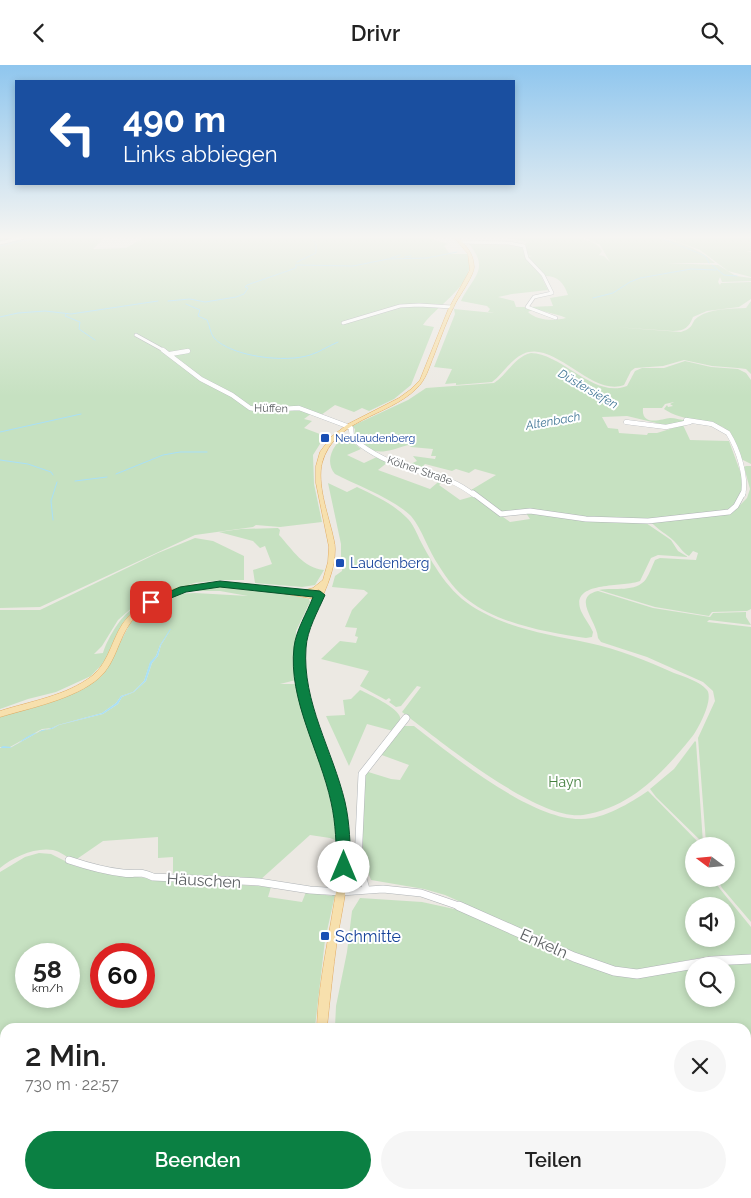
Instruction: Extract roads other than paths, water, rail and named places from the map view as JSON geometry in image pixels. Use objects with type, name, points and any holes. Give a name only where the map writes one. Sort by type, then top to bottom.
[{"type":"main road","points":[[322,1023],[345,855],[341,816],[331,777],[304,695],[300,673],[300,653],[303,635],[332,563],[332,547],[318,475],[320,455],[330,439],[347,426],[401,399],[417,387],[426,374],[451,308],[462,290]]},
{"type":"main road","points":[[304,592],[317,587],[327,579]]},
{"type":"main road","points":[[0,714],[67,692],[89,681],[107,665],[120,634],[131,619],[147,605],[168,595],[192,587],[220,584],[319,597]]},
{"type":"main road","points":[[287,592],[304,592],[319,597]]},
{"type":"street","points":[[550,290],[552,293],[534,297],[527,307],[556,317]]},
{"type":"street","points":[[343,323],[406,305],[451,308]]},
{"type":"street","name":"Hüffen","points":[[136,335],[170,354],[176,361],[201,379],[232,395],[250,408],[261,410],[299,408],[347,426]]},
{"type":"street","name":"Hüffen","points":[[170,354],[188,351]]},
{"type":"street","points":[[176,354],[180,358],[176,361]]},
{"type":"street","points":[[686,420],[692,421]]},
{"type":"street","points":[[626,422],[666,427],[692,421]]},
{"type":"street","name":"Kölner Straße","points":[[347,426],[351,428],[354,441],[368,451],[420,472],[444,477],[457,483],[501,514],[530,511],[586,519],[648,521],[728,512],[741,503],[748,488],[746,476],[731,441],[730,434],[719,426],[692,421]]},
{"type":"street","points":[[345,434],[351,434]]},
{"type":"street","points":[[366,889],[358,861],[362,774],[406,718]]},
{"type":"street","name":"Häuschen","points":[[69,861],[96,869],[126,874],[143,872],[153,877],[259,882],[310,890],[341,892]]},
{"type":"street","name":"Enkeln","points":[[341,892],[366,889],[402,891],[439,897],[574,957],[614,971],[637,973],[712,961],[751,959]]},
{"type":"water","points":[[171,629],[161,645],[158,656],[152,663],[146,681],[134,692],[122,697],[118,704],[103,714],[47,729],[102,713],[116,703],[121,696],[133,692],[144,681],[150,662],[156,656],[160,645]]},
{"type":"waterway","points":[[168,301],[190,299],[205,302],[236,297],[244,294],[247,290]]},
{"type":"waterway","points":[[593,298],[618,290]]},
{"type":"waterway","points":[[0,317],[18,313],[45,311],[71,314],[158,301]]},
{"type":"waterway","points":[[186,304],[200,310],[198,316],[207,320],[214,338],[222,345],[246,354],[274,358],[300,357],[314,354],[338,342]]},
{"type":"waterway","points":[[66,314],[65,316],[80,322],[79,329],[95,340]]},
{"type":"waterway","points":[[0,432],[81,414]]},
{"type":"waterway","points":[[116,474],[163,455],[180,452],[207,452]]},
{"type":"waterway","points":[[0,460],[28,464],[51,472],[53,475]]},
{"type":"waterway","points":[[75,481],[107,477]]},
{"type":"waterway","points":[[53,520],[51,501],[57,482]]},
{"type":"place","name":"Neulaudenberg","points":[[325,438]]},
{"type":"place","name":"Laudenberg","points":[[340,563]]},
{"type":"place","name":"Schmitte","points":[[325,936]]},
{"type":"water label","name":"Düstersiefen","points":[[588,389]]},
{"type":"water label","name":"Altenbach","points":[[553,421]]},
{"type":"park label","name":"Hayn","points":[[565,782]]}]
